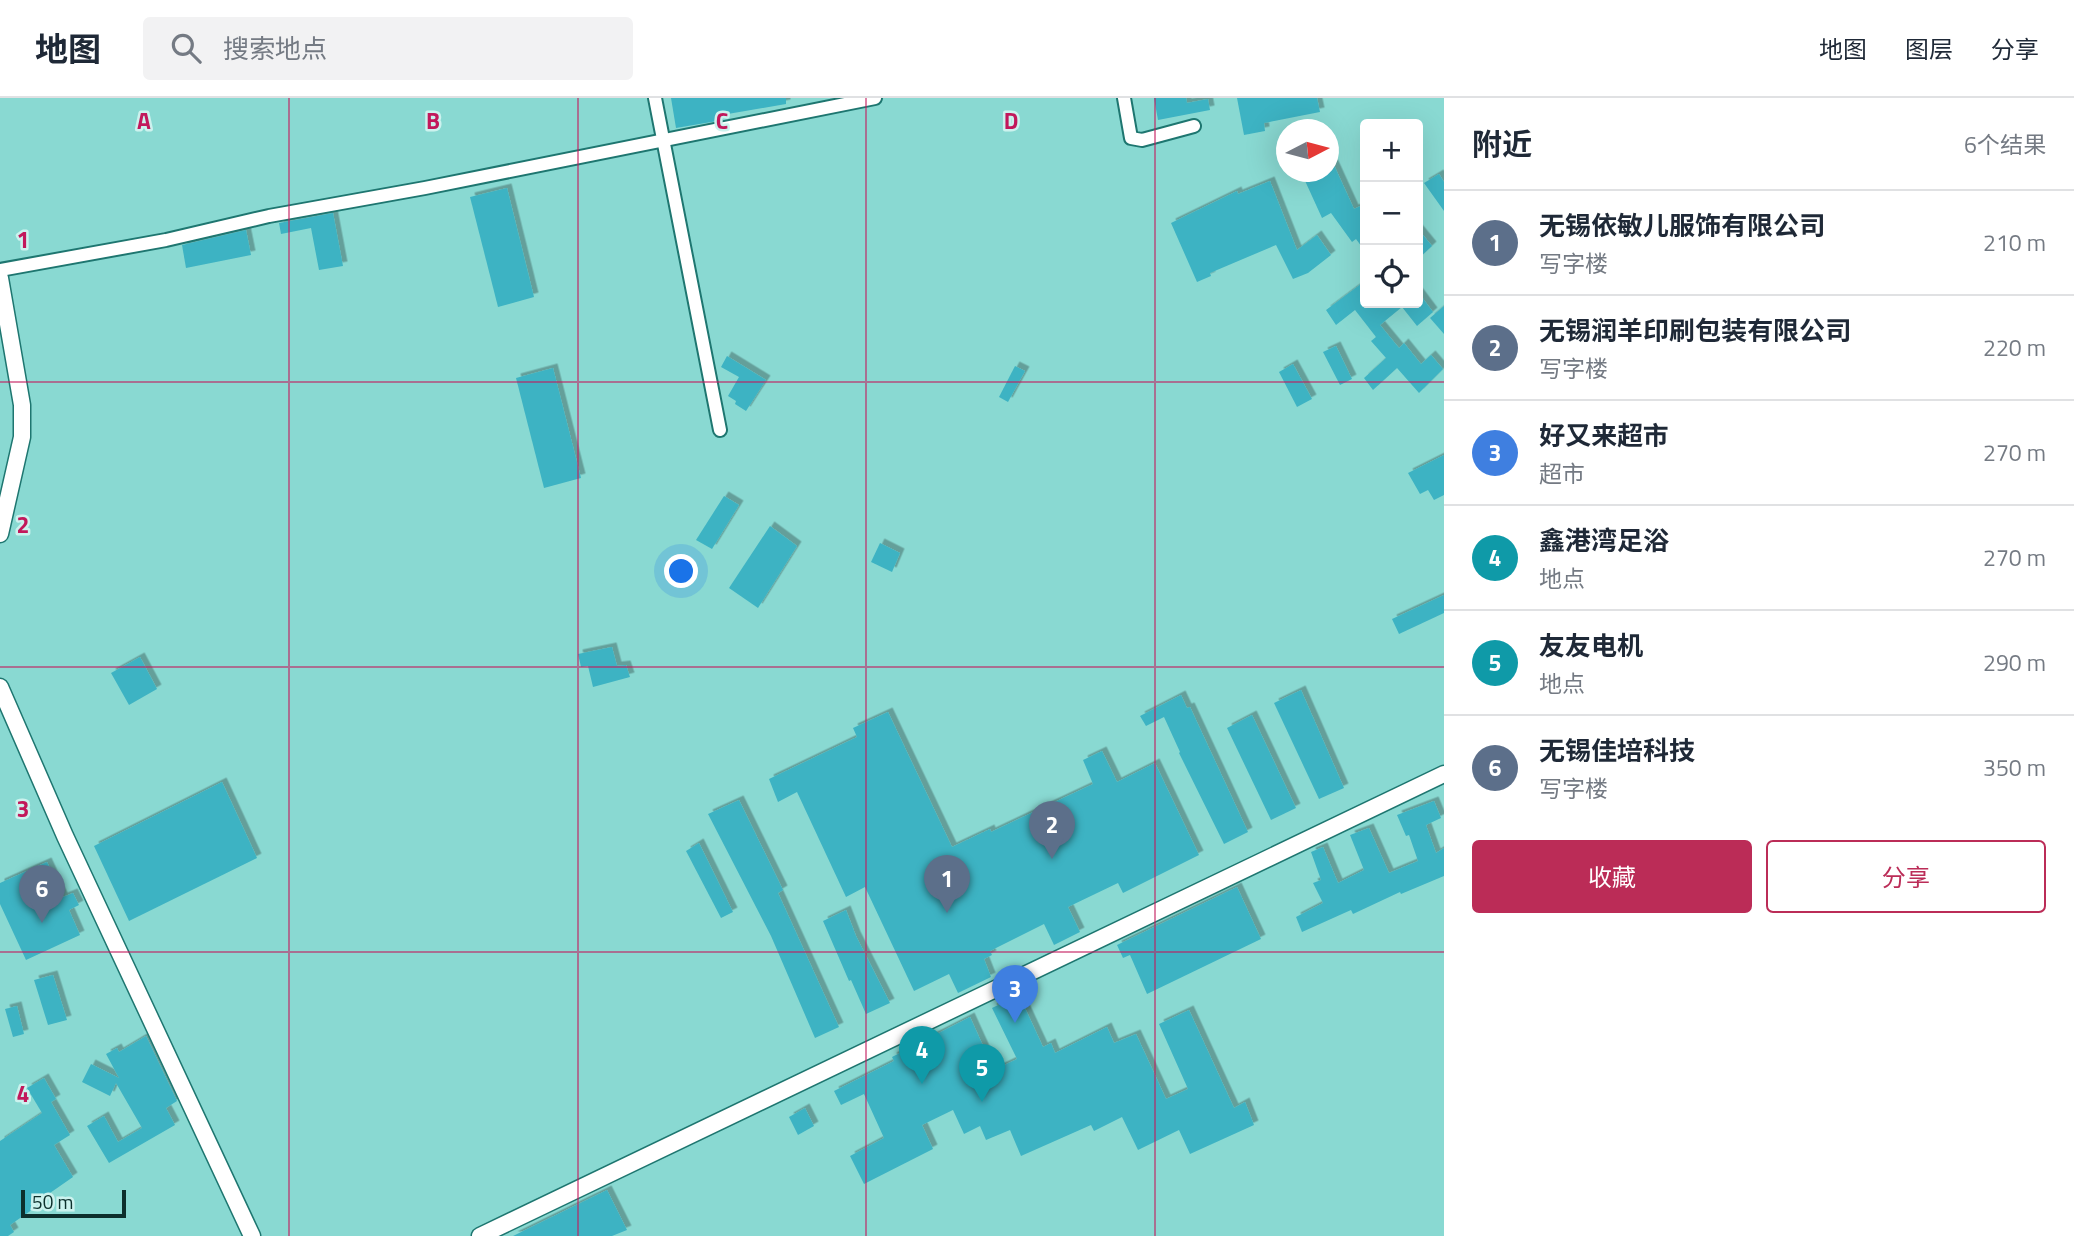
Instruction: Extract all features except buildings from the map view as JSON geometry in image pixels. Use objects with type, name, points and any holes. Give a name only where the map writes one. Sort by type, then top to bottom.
[{"type":"street","points":[[655,98],[720,430]]},
{"type":"street","points":[[0,270],[166,240],[269,216],[875,98]]},
{"type":"street","points":[[1124,98],[1131,138],[1142,141],[1194,126]]},
{"type":"street","points":[[0,278],[22,416],[22,437],[16,471],[0,534]]},
{"type":"street","points":[[0,687],[71,849],[252,1236]]},
{"type":"street","points":[[480,1236],[1444,774]]},
{"type":"place","name":"无锡润羊印刷包装有限公司","points":[[1052,859]]},
{"type":"place","name":"无锡依敏儿服饰有限公司","points":[[947,913]]},
{"type":"place","name":"无锡佳培科技","points":[[42,923]]},
{"type":"place","name":"好又来超市","points":[[1015,1023]]},
{"type":"place","name":"鑫港湾足浴","points":[[922,1084]]},
{"type":"place","name":"友友电机","points":[[982,1102]]}]
